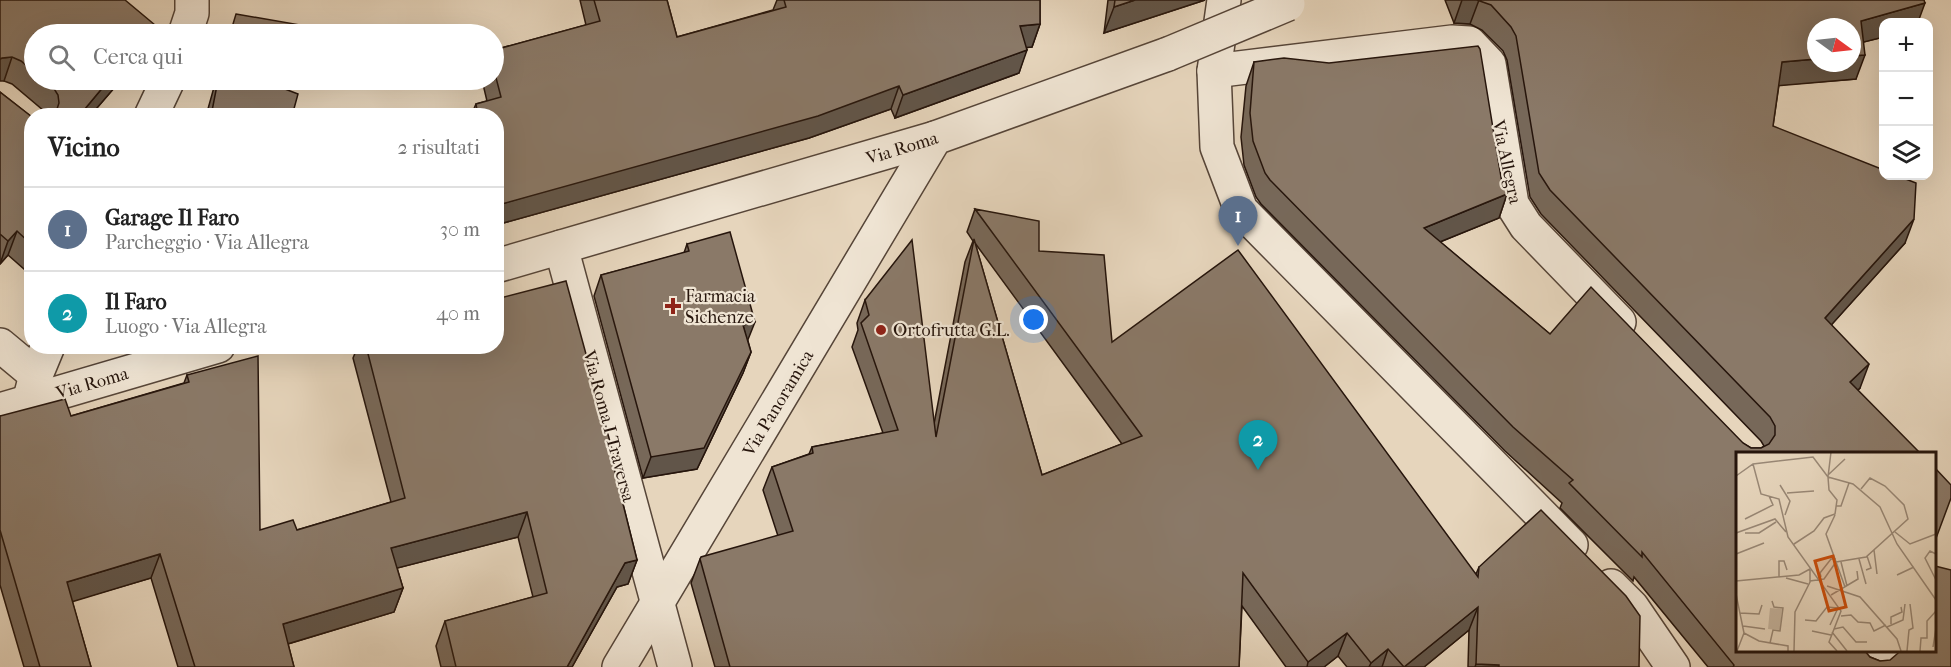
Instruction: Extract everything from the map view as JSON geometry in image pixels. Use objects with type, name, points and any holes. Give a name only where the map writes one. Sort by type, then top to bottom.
[{"type":"street","points":[[188,24],[192,13],[192,0]]},
{"type":"street","points":[[1224,0],[1214,71],[1217,147],[1241,210],[1632,607],[1673,667]]},
{"type":"street","name":"Via Roma","points":[[504,264],[935,138],[1168,54],[1292,2]]},
{"type":"street","name":"Via Allegra","points":[[1214,71],[1452,42],[1469,42],[1489,64],[1512,204],[1526,226],[1641,344]]},
{"type":"street","points":[[156,108],[164,90]]},
{"type":"street","name":"Via Panoramica","points":[[619,667],[935,138]]},
{"type":"street","name":"Via Roma I Traversa","points":[[561,247],[675,667]]},
{"type":"street","points":[[0,345],[28,383]]},
{"type":"street","name":"Via Roma","points":[[28,383],[177,354]]},
{"type":"street","points":[[1873,667],[1885,652]]},
{"type":"building","points":[[0,0],[125,0],[154,24],[24,24],[24,64],[12,57],[0,59]]},
{"type":"building","points":[[594,0],[667,0],[677,37],[786,7],[784,0],[1040,0],[1040,24],[1020,26],[1027,50],[903,95],[899,86],[818,116],[504,203],[504,108],[477,108],[476,104],[501,97],[499,90],[504,90],[504,47],[600,21]]},
{"type":"building","points":[[1115,0],[1135,0],[1114,7]]},
{"type":"building","points":[[1477,0],[1924,0],[1925,3],[1861,21],[1861,18],[1807,18],[1807,60],[1782,62],[1773,126],[1879,168],[1879,180],[1908,180],[1916,183],[1914,219],[1825,318],[1869,364],[1850,382],[1919,452],[1736,452],[1736,652],[1866,652],[1870,657],[1880,661],[1890,660],[1899,652],[1936,652],[1936,566],[1951,570],[1951,667],[1733,667],[1734,665],[1642,552],[1642,557],[1569,483],[1573,480],[1513,427],[1265,173],[1253,141],[1250,113],[1254,62],[1284,58],[1329,63],[1478,46],[1502,183],[1507,194],[1424,228],[1550,334],[1591,287],[1743,443],[1751,448],[1761,448],[1769,444],[1775,435],[1775,426],[1770,417],[1550,190],[1539,173],[1516,36],[1491,5]]},
{"type":"building","points":[[236,14],[294,24],[233,24]]},
{"type":"building","points":[[1861,21],[1865,55],[1861,55]]},
{"type":"building","points":[[55,90],[101,90],[86,108],[57,108],[58,95]]},
{"type":"building","points":[[216,90],[288,90],[298,94],[294,108],[213,108]]},
{"type":"building","points":[[0,92],[24,111],[24,238],[17,231],[8,241],[0,234]]},
{"type":"building","points":[[975,209],[1039,221],[1039,251],[1104,255],[1112,342],[1238,250],[1478,577],[1479,567],[1541,510],[1626,596],[1640,616],[1639,667],[1499,667],[1499,665],[1476,664],[1478,607],[1404,667],[1388,649],[1371,663],[1347,633],[1308,662],[1243,573],[1239,667],[730,667],[700,559],[793,531],[772,467],[813,453],[812,447],[898,430],[861,323],[869,315],[865,300],[912,240],[936,437],[974,239],[1042,475],[1142,436]]},
{"type":"building","points":[[730,232],[755,322],[743,325],[751,352],[704,448],[651,457],[601,275],[689,251],[687,244]]},
{"type":"building","points":[[566,281],[615,460],[612,460],[637,560],[625,563],[567,667],[456,667],[445,621],[547,593],[527,512],[391,548],[403,588],[283,624],[294,667],[195,667],[160,554],[67,582],[91,667],[40,667],[0,530],[0,416],[65,399],[71,416],[189,382],[187,375],[258,356],[260,530],[293,520],[297,530],[405,498],[368,354],[504,354],[504,297]]},
{"type":"building","points":[[1936,469],[1951,485],[1951,498],[1936,538]]},
{"type":"place","name":"Garage Il Faro","points":[[1238,246]]},
{"type":"place","name":"Farmacia Sichenze","points":[[673,306]]},
{"type":"place","name":"Ortofrutta G.L.","points":[[881,330]]},
{"type":"place","name":"Il Faro","points":[[1258,470]]}]
